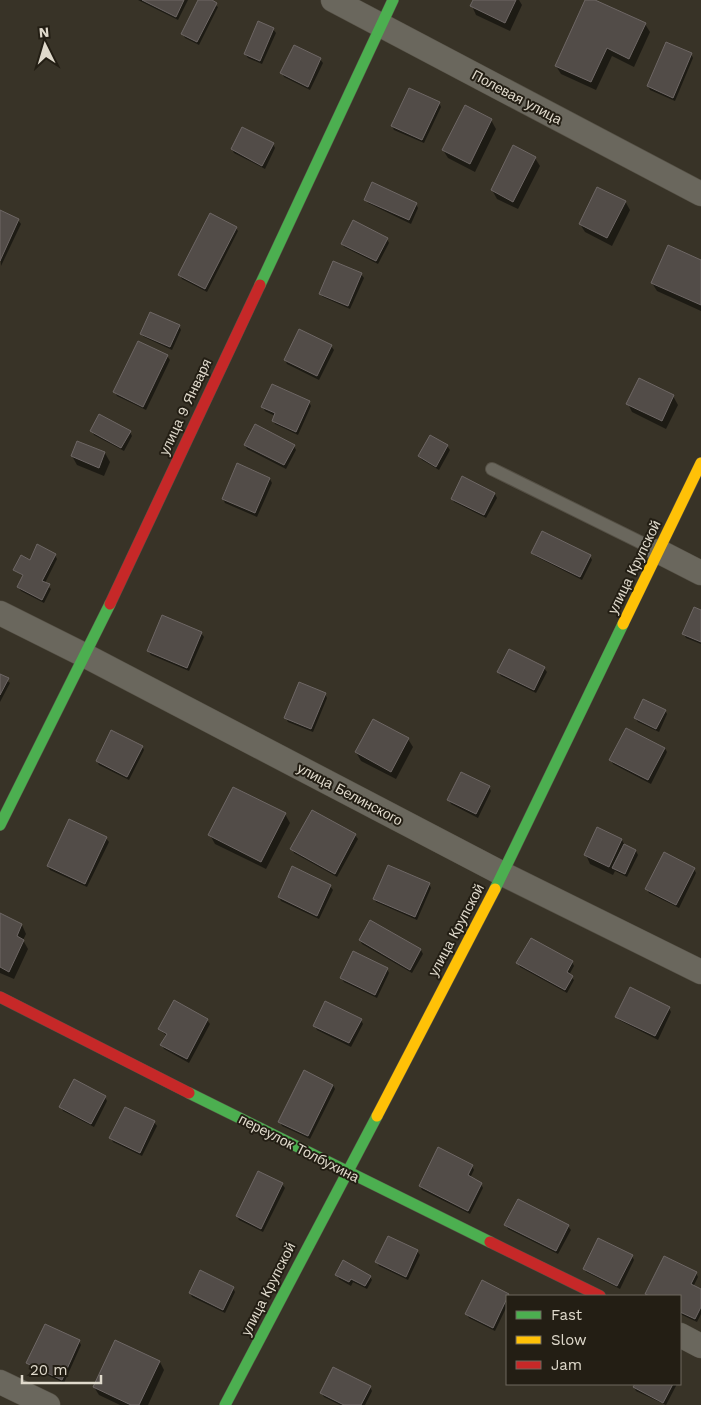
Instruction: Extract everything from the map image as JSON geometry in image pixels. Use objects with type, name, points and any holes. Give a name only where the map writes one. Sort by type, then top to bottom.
[{"type":"street","name":"Полевая улица","points":[[333,0],[701,194]]},
{"type":"street","name":"улица 9 Января","points":[[0,825],[86,656],[394,0]]},
{"type":"street","name":"улица Крупской","points":[[225,1405],[502,874],[701,463]]},
{"type":"street","points":[[658,551],[701,572]]},
{"type":"street","name":"улица Белинского","points":[[0,613],[86,656],[502,874],[701,972]]},
{"type":"street","name":"переулок Толбухина","points":[[0,997],[346,1172],[598,1295]]},
{"type":"street","points":[[681,1336],[701,1346]]},
{"type":"street","points":[[0,1382],[48,1405]]},
{"type":"lane","points":[[492,469],[658,551]]},
{"type":"building","points":[[142,0],[184,0],[176,17]]},
{"type":"building","points":[[198,0],[212,0],[217,3],[197,42],[181,34]]},
{"type":"building","points":[[473,0],[516,0],[505,23],[470,6]]},
{"type":"building","points":[[585,0],[595,0],[646,23],[629,59],[607,48],[591,82],[555,66]]},
{"type":"building","points":[[258,21],[274,28],[260,61],[244,54]]},
{"type":"building","points":[[666,42],[692,53],[673,98],[647,86]]},
{"type":"building","points":[[294,45],[321,58],[308,87],[280,73]]},
{"type":"building","points":[[409,88],[440,102],[422,140],[391,126]]},
{"type":"building","points":[[465,105],[492,119],[470,164],[442,150]]},
{"type":"building","points":[[242,127],[274,143],[262,166],[231,149]]},
{"type":"building","points":[[513,145],[536,157],[513,202],[491,190]]},
{"type":"building","points":[[372,182],[417,203],[409,220],[364,200]]},
{"type":"building","points":[[597,187],[626,201],[607,238],[579,224]]},
{"type":"building","points":[[0,210],[19,219],[0,261]]},
{"type":"building","points":[[210,213],[237,227],[205,289],[178,275]]},
{"type":"building","points":[[353,220],[388,238],[376,261],[341,244]]},
{"type":"building","points":[[668,245],[701,260],[701,305],[651,283]]},
{"type":"building","points":[[333,261],[362,273],[348,306],[319,294]]},
{"type":"building","points":[[150,312],[180,325],[170,347],[140,334]]},
{"type":"building","points":[[299,329],[332,345],[317,376],[284,360]]},
{"type":"building","points":[[138,341],[168,355],[143,407],[113,392]]},
{"type":"building","points":[[639,378],[674,395],[662,421],[626,404]]},
{"type":"building","points":[[272,384],[310,401],[296,432],[272,421],[275,413],[261,407]]},
{"type":"building","points":[[99,414],[131,431],[121,448],[90,431]]},
{"type":"building","points":[[255,424],[295,445],[284,465],[244,445]]},
{"type":"building","points":[[430,435],[448,445],[436,467],[418,456]]},
{"type":"building","points":[[77,441],[105,452],[99,468],[71,456]]},
{"type":"building","points":[[237,463],[270,478],[255,513],[222,499]]},
{"type":"building","points":[[462,476],[495,493],[484,515],[451,499]]},
{"type":"building","points":[[542,531],[591,555],[580,577],[531,553]]},
{"type":"building","points":[[37,544],[56,554],[42,581],[50,584],[42,600],[17,587],[23,575],[13,570],[21,555],[30,560]]},
{"type":"building","points":[[694,607],[701,610],[701,642],[682,634]]},
{"type":"building","points":[[162,615],[202,632],[187,668],[147,651]]},
{"type":"building","points":[[509,649],[545,667],[534,690],[497,672]]},
{"type":"building","points":[[0,674],[9,678],[0,695]]},
{"type":"building","points":[[299,682],[326,693],[311,729],[284,718]]},
{"type":"building","points":[[643,699],[666,710],[656,729],[634,718]]},
{"type":"building","points":[[373,719],[409,738],[391,772],[355,752]]},
{"type":"building","points":[[626,728],[665,748],[648,780],[609,760]]},
{"type":"building","points":[[111,730],[143,746],[127,777],[96,761]]},
{"type":"building","points":[[461,772],[490,786],[476,814],[447,800]]},
{"type":"building","points":[[233,787],[286,813],[261,862],[208,835]]},
{"type":"building","points":[[312,810],[356,834],[335,874],[290,849]]},
{"type":"building","points":[[69,819],[107,837],[85,884],[47,866]]},
{"type":"building","points":[[597,827],[622,839],[609,867],[584,855]]},
{"type":"building","points":[[624,844],[636,850],[625,874],[612,868]]},
{"type":"building","points":[[664,852],[695,868],[676,905],[645,889]]},
{"type":"building","points":[[388,865],[430,883],[415,917],[373,899]]},
{"type":"building","points":[[292,866],[331,885],[317,916],[278,897]]},
{"type":"building","points":[[0,913],[22,924],[17,936],[24,940],[9,972],[0,967]]},
{"type":"building","points":[[370,920],[421,949],[410,970],[359,940]]},
{"type":"building","points":[[531,938],[573,961],[567,972],[573,976],[565,990],[516,963]]},
{"type":"building","points":[[353,951],[388,968],[375,995],[340,978]]},
{"type":"building","points":[[630,987],[670,1007],[655,1036],[615,1017]]},
{"type":"building","points":[[174,1000],[208,1019],[187,1059],[160,1045],[167,1034],[158,1029]]},
{"type":"building","points":[[325,1001],[362,1019],[349,1043],[313,1026]]},
{"type":"building","points":[[304,1070],[333,1085],[308,1136],[278,1122]]},
{"type":"building","points":[[74,1079],[106,1096],[91,1124],[59,1107]]},
{"type":"building","points":[[125,1107],[155,1121],[140,1153],[109,1138]]},
{"type":"building","points":[[438,1147],[473,1165],[468,1175],[482,1183],[468,1211],[419,1186]]},
{"type":"building","points":[[258,1171],[283,1183],[261,1229],[236,1216]]},
{"type":"building","points":[[518,1199],[569,1225],[556,1251],[504,1225]]},
{"type":"building","points":[[388,1236],[418,1250],[406,1277],[375,1262]]},
{"type":"building","points":[[598,1238],[633,1255],[617,1286],[583,1269]]},
{"type":"building","points":[[664,1256],[697,1272],[691,1284],[701,1289],[701,1307],[695,1319],[681,1312],[681,1295],[645,1294]]},
{"type":"building","points":[[343,1260],[371,1276],[365,1286],[351,1279],[349,1282],[335,1275]]},
{"type":"building","points":[[200,1270],[234,1287],[223,1310],[189,1293]]},
{"type":"building","points":[[482,1280],[509,1294],[506,1295],[506,1300],[493,1328],[465,1314]]},
{"type":"building","points":[[45,1324],[80,1340],[62,1380],[26,1363]]},
{"type":"building","points":[[115,1340],[160,1361],[139,1405],[131,1405],[93,1387]]},
{"type":"building","points":[[333,1367],[371,1386],[361,1405],[344,1405],[320,1393]]},
{"type":"building","points":[[634,1385],[672,1385],[663,1403],[633,1387]]},
{"type":"traffic: fast","points":[[260,285],[393,0]]},
{"type":"traffic: fast","points":[[0,825],[110,604]]},
{"type":"traffic: fast","points":[[495,889],[623,624]]},
{"type":"traffic: fast","points":[[189,1093],[490,1242]]},
{"type":"traffic: fast","points":[[225,1405],[377,1116]]},
{"type":"traffic: slow","points":[[623,624],[701,463]]},
{"type":"traffic: slow","points":[[377,1116],[495,889]]},
{"type":"traffic: jam","points":[[110,604],[260,285]]},
{"type":"traffic: jam","points":[[0,997],[189,1093]]},
{"type":"traffic: jam","points":[[490,1242],[598,1295]]}]
